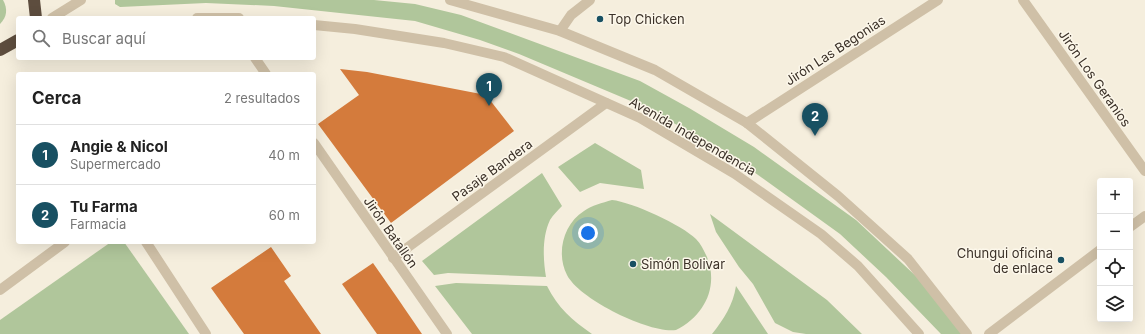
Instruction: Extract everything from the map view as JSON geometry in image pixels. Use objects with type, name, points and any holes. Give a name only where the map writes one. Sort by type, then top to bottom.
[{"type":"highway","points":[[34,0],[36,16]]},
{"type":"highway","points":[[0,50],[16,41]]},
{"type":"street","points":[[55,16],[81,0]]},
{"type":"street","points":[[450,0],[560,31],[655,70],[747,123],[838,196],[908,259],[967,334]]},
{"type":"street","points":[[560,31],[571,15],[590,0]]},
{"type":"street","name":"Jirón Las Begonias","points":[[747,123],[938,0]]},
{"type":"street","name":"Jirón Los Geranios","points":[[1023,0],[1145,171]]},
{"type":"street","name":"Avenida Independencia","points":[[316,25],[355,29],[444,43],[504,57],[640,118],[735,174],[821,234],[858,266],[919,334]]},
{"type":"street","points":[[256,60],[265,72]]},
{"type":"street","name":"Pasaje Bandera","points":[[393,258],[606,103]]},
{"type":"street","name":"Jirón Batallón","points":[[316,147],[447,334]]},
{"type":"street","points":[[1133,225],[1145,216]]},
{"type":"street","points":[[0,290],[62,244]]},
{"type":"street","points":[[147,244],[206,334]]},
{"type":"street","points":[[989,334],[1097,252]]},
{"type":"green space","points":[[0,0],[3,0],[6,10],[4,19],[0,24]]},
{"type":"green space","points":[[115,0],[374,0],[415,4],[461,15],[640,81],[754,147],[856,220],[919,279],[966,334],[941,334],[886,277],[840,234],[722,149],[638,104],[519,54],[480,40],[415,21],[274,6],[206,3],[120,7],[115,4]]},
{"type":"green space","points":[[595,143],[641,170],[644,189],[600,183],[580,192],[558,167]]},
{"type":"green space","points":[[542,173],[562,206],[554,214],[547,227],[544,241],[544,263],[546,277],[448,273],[434,275],[422,261]]},
{"type":"green space","points":[[612,200],[632,205],[680,227],[696,239],[705,252],[710,268],[710,290],[701,309],[686,324],[676,330],[664,330],[633,321],[616,313],[585,294],[567,275],[562,258],[562,249],[566,231],[577,217],[587,209],[597,204]]},
{"type":"green space","points":[[710,214],[827,300],[862,334],[806,334],[793,332],[775,323],[753,284],[739,267],[716,232]]},
{"type":"green space","points":[[108,244],[125,244],[189,334],[0,334],[0,320]]},
{"type":"green space","points":[[456,283],[547,286],[551,294],[566,313],[592,334],[472,334],[435,286]]},
{"type":"green space","points":[[736,286],[768,334],[712,334],[727,312],[733,299]]},
{"type":"building","points":[[340,69],[367,72],[486,95],[514,131],[391,223],[318,124],[359,95]]},
{"type":"building","points":[[271,247],[291,276],[284,281],[321,334],[244,334],[211,288]]},
{"type":"building","points":[[373,263],[422,334],[377,334],[342,284]]},
{"type":"place","name":"Top Chicken","points":[[600,19]]},
{"type":"place","name":"Angie & Nicol","points":[[489,106]]},
{"type":"place","name":"Tu Farma","points":[[815,136]]},
{"type":"place","name":"Chungui oficina de enlace","points":[[1061,260]]},
{"type":"place","name":"Simón Bolivar","points":[[633,264]]}]
